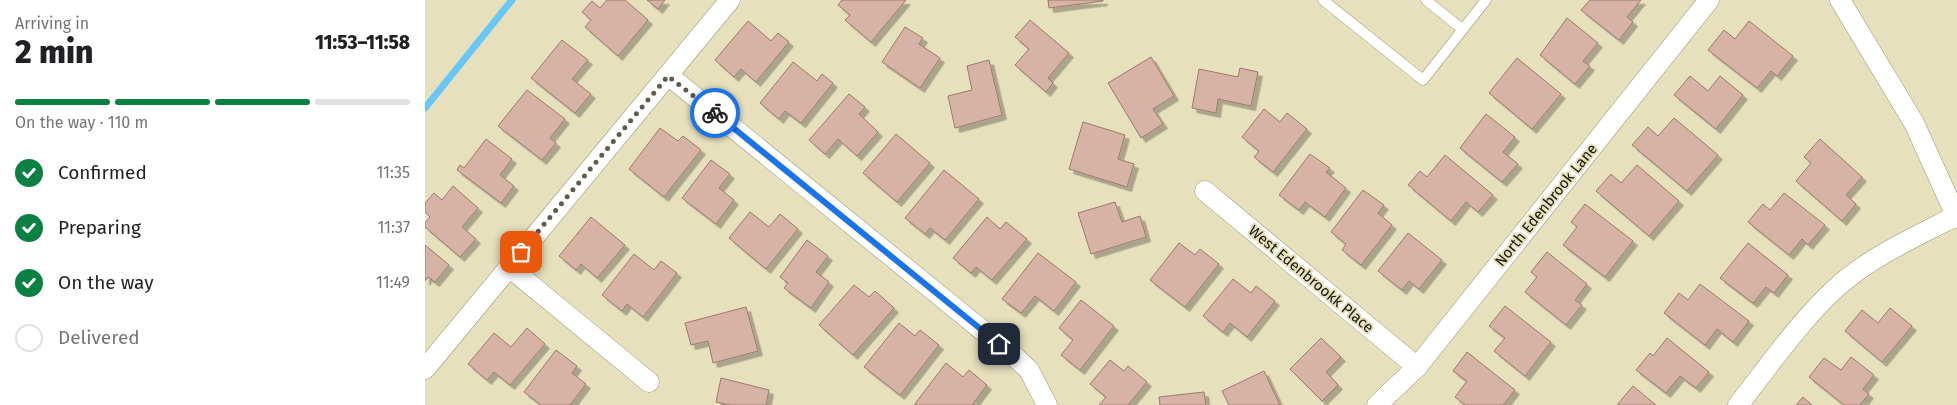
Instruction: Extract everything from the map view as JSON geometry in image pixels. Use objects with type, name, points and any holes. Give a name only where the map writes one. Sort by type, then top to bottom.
[{"type":"street","points":[[425,370],[730,0]]},
{"type":"street","name":"North Edenbrook Lane","points":[[1377,405],[1417,367],[1709,0]]},
{"type":"street","points":[[1738,405],[1808,318],[1836,288],[1877,257],[1956,217],[1914,123],[1839,0]]},
{"type":"street","points":[[668,76],[1014,356],[1029,370],[1047,405]]},
{"type":"street","name":"West Edenbrookk Place","points":[[1205,191],[1417,367]]},
{"type":"street","points":[[509,267],[649,382]]},
{"type":"lane","points":[[1323,0],[1423,80],[1486,0]]},
{"type":"lane","points":[[1426,0],[1462,29]]},
{"type":"building","points":[[607,0],[625,0],[648,20],[618,56],[585,27],[591,20],[582,12],[592,1],[600,8]]},
{"type":"building","points":[[647,0],[665,0],[658,9]]},
{"type":"building","points":[[842,0],[906,0],[871,42],[845,20],[850,15],[838,5]]},
{"type":"building","points":[[1048,0],[1103,0],[1103,1],[1049,8]]},
{"type":"building","points":[[1590,0],[1641,0],[1627,17],[1633,22],[1619,40],[1581,10]]},
{"type":"building","points":[[1567,18],[1598,43],[1583,61],[1590,66],[1575,84],[1540,55]]},
{"type":"building","points":[[1030,20],[1069,53],[1048,78],[1053,83],[1046,92],[1015,65],[1029,49],[1015,37]]},
{"type":"building","points":[[748,21],[771,41],[778,33],[789,42],[756,82],[741,69],[734,77],[715,60]]},
{"type":"building","points":[[1749,21],[1793,56],[1777,76],[1771,71],[1757,88],[1708,50],[1724,30],[1735,39]]},
{"type":"building","points":[[905,27],[923,38],[919,44],[940,58],[920,88],[882,62]]},
{"type":"building","points":[[562,40],[588,60],[572,79],[591,94],[575,113],[531,78]]},
{"type":"building","points":[[1151,57],[1174,96],[1153,109],[1163,124],[1141,138],[1108,83]]},
{"type":"building","points":[[1517,58],[1561,94],[1532,129],[1489,93]]},
{"type":"building","points":[[989,60],[1002,115],[955,128],[948,96],[972,90],[967,66]]},
{"type":"building","points":[[793,62],[817,81],[822,74],[833,83],[801,123],[785,111],[779,119],[760,103]]},
{"type":"building","points":[[1240,68],[1258,72],[1251,106],[1218,99],[1216,113],[1192,108],[1199,69],[1238,77]]},
{"type":"building","points":[[1690,76],[1708,91],[1720,76],[1743,95],[1716,129],[1674,95]]},
{"type":"building","points":[[527,90],[565,119],[550,138],[556,143],[542,160],[498,126]]},
{"type":"building","points":[[849,94],[865,107],[859,114],[878,132],[857,156],[838,139],[825,154],[809,140]]},
{"type":"building","points":[[1264,109],[1280,122],[1287,113],[1307,129],[1273,172],[1254,157],[1259,151],[1242,137]]},
{"type":"building","points":[[1486,114],[1515,137],[1503,152],[1518,164],[1502,182],[1460,148]]},
{"type":"building","points":[[1674,118],[1718,155],[1687,191],[1632,145],[1648,127],[1658,136]]},
{"type":"building","points":[[1083,122],[1125,135],[1118,159],[1134,164],[1127,187],[1069,169]]},
{"type":"building","points":[[660,128],[678,141],[683,136],[701,150],[664,197],[629,169]]},
{"type":"building","points":[[896,134],[930,163],[897,202],[863,173]]},
{"type":"building","points":[[486,139],[512,159],[500,175],[514,186],[501,203],[457,170],[460,165],[464,168]]},
{"type":"building","points":[[1820,139],[1862,177],[1846,195],[1856,204],[1842,221],[1796,181],[1811,163],[1804,157]]},
{"type":"building","points":[[1310,154],[1330,168],[1326,172],[1346,188],[1325,217],[1305,202],[1299,210],[1279,195]]},
{"type":"building","points":[[1445,155],[1493,195],[1478,212],[1466,202],[1451,221],[1408,185],[1420,171],[1427,177]]},
{"type":"building","points":[[711,160],[730,174],[719,188],[734,200],[716,224],[682,198]]},
{"type":"building","points":[[1637,165],[1679,201],[1649,236],[1596,191],[1611,174],[1621,183]]},
{"type":"building","points":[[944,170],[979,199],[945,240],[930,228],[925,234],[905,218]]},
{"type":"building","points":[[453,186],[478,208],[462,227],[476,239],[460,257],[425,227],[425,223],[430,217],[425,212],[425,203],[434,193],[442,200]]},
{"type":"building","points":[[1363,190],[1384,205],[1378,213],[1392,225],[1361,265],[1342,250],[1346,244],[1331,232]]},
{"type":"building","points":[[1784,193],[1825,225],[1808,245],[1802,239],[1789,255],[1748,222],[1763,204],[1770,210]]},
{"type":"building","points":[[1115,202],[1122,222],[1140,216],[1146,237],[1091,254],[1078,213]]},
{"type":"building","points":[[1585,204],[1633,241],[1605,277],[1563,245],[1577,227],[1571,222]]},
{"type":"building","points":[[750,212],[769,227],[780,214],[798,229],[766,269],[729,238]]},
{"type":"building","points":[[591,217],[625,245],[597,278],[581,264],[576,270],[559,256]]},
{"type":"building","points":[[987,217],[1000,229],[1006,222],[1027,239],[992,280],[976,267],[971,273],[953,258]]},
{"type":"building","points":[[1408,233],[1442,260],[1419,289],[1409,281],[1402,290],[1378,271]]},
{"type":"building","points":[[807,240],[828,256],[816,272],[829,282],[811,308],[784,288],[788,283],[780,277]]},
{"type":"building","points":[[1179,243],[1195,255],[1200,249],[1219,264],[1185,307],[1150,280]]},
{"type":"building","points":[[1748,243],[1788,275],[1774,293],[1766,287],[1753,303],[1720,278]]},
{"type":"building","points":[[425,245],[449,265],[435,282],[428,277],[425,281]]},
{"type":"building","points":[[1547,252],[1587,284],[1575,300],[1582,305],[1566,325],[1525,292],[1537,277],[1531,272]]},
{"type":"building","points":[[1038,253],[1076,282],[1054,311],[1035,296],[1021,313],[1002,299]]},
{"type":"building","points":[[634,254],[654,270],[661,261],[677,273],[643,317],[627,304],[622,311],[602,295]]},
{"type":"building","points":[[1233,279],[1251,293],[1256,286],[1275,301],[1247,337],[1230,323],[1223,332],[1203,316]]},
{"type":"building","points":[[1700,284],[1749,321],[1733,342],[1717,329],[1705,345],[1664,313],[1679,293],[1688,300]]},
{"type":"building","points":[[854,285],[869,297],[875,291],[894,308],[853,355],[819,325]]},
{"type":"building","points":[[1081,300],[1114,326],[1080,370],[1061,355],[1073,340],[1059,328]]},
{"type":"building","points":[[1505,306],[1551,342],[1525,376],[1494,351],[1505,338],[1489,326]]},
{"type":"building","points":[[746,307],[758,351],[713,363],[708,341],[691,345],[685,323]]},
{"type":"building","points":[[1890,308],[1912,326],[1882,362],[1845,331],[1862,310],[1878,323]]},
{"type":"building","points":[[899,323],[915,336],[920,330],[939,345],[900,395],[864,367]]},
{"type":"building","points":[[527,328],[545,344],[510,385],[494,372],[487,380],[468,364],[494,333],[511,347]]},
{"type":"building","points":[[1321,338],[1341,357],[1326,372],[1338,385],[1322,401],[1290,369]]},
{"type":"building","points":[[1667,338],[1709,372],[1696,388],[1680,376],[1666,393],[1636,370],[1650,353],[1653,356]]},
{"type":"building","points":[[556,350],[577,366],[572,373],[586,384],[570,405],[541,405],[524,392]]},
{"type":"building","points":[[1467,352],[1515,390],[1503,405],[1465,405],[1455,397],[1467,381],[1453,371]]},
{"type":"building","points":[[1851,357],[1874,375],[1863,389],[1869,394],[1860,405],[1844,405],[1809,377],[1824,358],[1841,370]]},
{"type":"building","points":[[1110,360],[1124,371],[1128,366],[1147,382],[1128,405],[1099,405],[1106,397],[1090,384]]},
{"type":"building","points":[[946,363],[963,377],[969,370],[987,385],[972,405],[914,405]]},
{"type":"building","points":[[1264,371],[1280,405],[1229,405],[1222,391]]},
{"type":"building","points":[[721,378],[769,390],[766,405],[730,405],[716,402]]},
{"type":"building","points":[[1633,386],[1656,405],[1617,405]]},
{"type":"building","points":[[1204,392],[1206,405],[1160,405],[1159,397]]},
{"type":"building","points":[[1803,397],[1812,405],[1796,405]]},
{"type":"waterway","points":[[425,108],[512,0]]},
{"type":"way so far","points":[[521,252],[668,76],[715,113]]},
{"type":"route","points":[[715,113],[999,344]]}]
